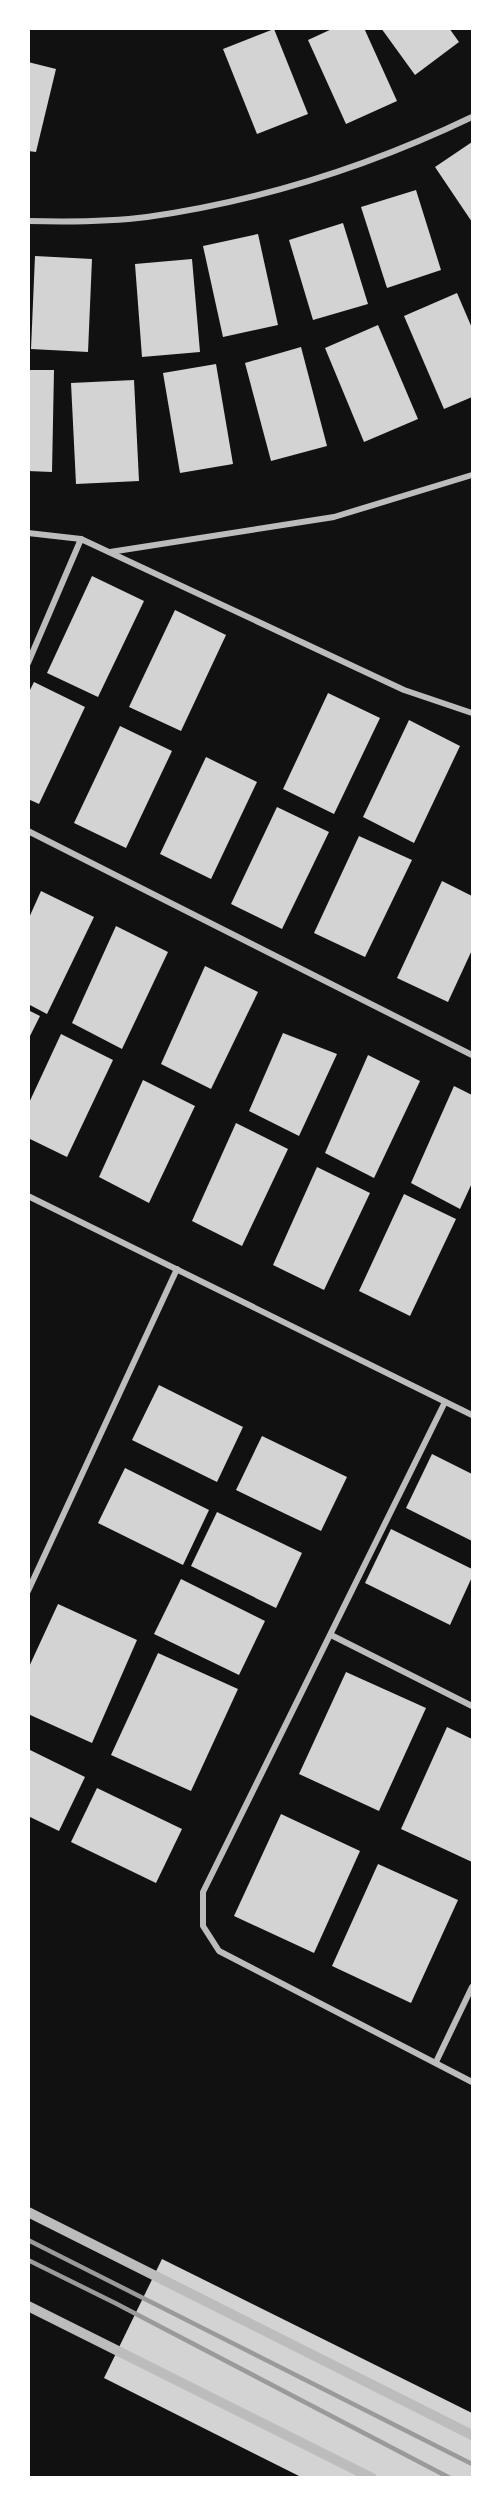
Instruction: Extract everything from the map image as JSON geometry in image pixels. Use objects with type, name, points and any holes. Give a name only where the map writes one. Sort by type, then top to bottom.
[{"type":"street","points":[[28,221],[83,222],[146,217],[234,201],[338,171],[415,144],[472,117]]},
{"type":"street","points":[[108,552],[334,517],[472,474]]},
{"type":"street","points":[[28,533],[81,539],[404,690],[472,713]]},
{"type":"street","points":[[28,663],[81,539]]},
{"type":"street","points":[[28,831],[472,1055]]},
{"type":"street","points":[[28,1196],[472,1415]]},
{"type":"street","points":[[28,1591],[177,1269]]},
{"type":"street","points":[[445,1402],[203,1892],[203,1926],[219,1951],[472,2082]]},
{"type":"street","points":[[331,1635],[472,1706]]},
{"type":"street","points":[[436,2062],[472,1987]]},
{"type":"street","points":[[28,2212],[472,2435]]},
{"type":"street","points":[[28,2306],[372,2478]]},
{"type":"building","points":[[334,28],[364,28],[397,101],[346,124],[308,40]]},
{"type":"building","points":[[381,28],[449,28],[459,42],[415,75]]},
{"type":"building","points":[[274,29],[308,114],[257,134],[223,49]]},
{"type":"building","points":[[28,62],[56,69],[36,152],[28,151]]},
{"type":"building","points":[[472,142],[472,222],[435,167]]},
{"type":"building","points":[[416,190],[441,270],[387,288],[361,207]]},
{"type":"building","points":[[343,223],[368,304],[313,320],[289,240]]},
{"type":"building","points":[[258,234],[278,325],[223,337],[203,246]]},
{"type":"building","points":[[35,256],[92,259],[88,352],[31,349]]},
{"type":"building","points":[[192,259],[200,352],[142,357],[135,264]]},
{"type":"building","points":[[457,293],[472,328],[472,397],[444,409],[404,316]]},
{"type":"building","points":[[378,325],[418,419],[364,442],[325,348]]},
{"type":"building","points":[[301,347],[327,446],[271,461],[245,363]]},
{"type":"building","points":[[216,364],[233,464],[180,473],[163,373]]},
{"type":"building","points":[[28,370],[54,370],[52,472],[28,471]]},
{"type":"building","points":[[134,380],[139,481],[76,484],[71,383]]},
{"type":"building","points":[[92,576],[144,601],[98,697],[47,673]]},
{"type":"building","points":[[175,610],[226,635],[181,731],[129,707]]},
{"type":"building","points":[[34,682],[85,707],[39,804],[28,799],[28,694]]},
{"type":"building","points":[[328,693],[380,718],[334,814],[283,789]]},
{"type":"building","points":[[409,720],[460,746],[414,843],[363,817]]},
{"type":"building","points":[[120,726],[172,751],[126,848],[74,823]]},
{"type":"building","points":[[206,757],[257,782],[211,879],[160,854]]},
{"type":"building","points":[[277,807],[329,832],[282,929],[231,904]]},
{"type":"building","points":[[359,836],[412,860],[365,957],[314,933]]},
{"type":"building","points":[[442,881],[472,896],[472,950],[448,1002],[397,978]]},
{"type":"building","points":[[41,891],[94,917],[47,1014],[28,1004],[28,920]]},
{"type":"building","points":[[116,926],[168,952],[122,1049],[72,1023]]},
{"type":"building","points":[[205,966],[258,992],[211,1089],[161,1064]]},
{"type":"building","points":[[28,1010],[40,1016],[28,1040]]},
{"type":"building","points":[[283,1033],[337,1054],[299,1136],[249,1111]]},
{"type":"building","points":[[61,1034],[113,1060],[67,1157],[28,1138],[28,1105]]},
{"type":"building","points":[[368,1055],[420,1081],[374,1178],[325,1153]]},
{"type":"building","points":[[143,1080],[195,1106],[149,1203],[99,1177]]},
{"type":"building","points":[[454,1086],[472,1095],[472,1183],[460,1209],[411,1183]]},
{"type":"building","points":[[236,1123],[288,1149],[242,1246],[192,1221]]},
{"type":"building","points":[[317,1167],[370,1193],[324,1290],[273,1265]]},
{"type":"building","points":[[404,1194],[456,1219],[410,1316],[359,1291]]},
{"type":"building","points":[[159,1385],[243,1427],[217,1482],[132,1440]]},
{"type":"building","points":[[262,1436],[347,1477],[321,1531],[236,1490]]},
{"type":"building","points":[[432,1454],[472,1474],[472,1541],[406,1508]]},
{"type":"building","points":[[125,1468],[209,1510],[183,1565],[98,1523]]},
{"type":"building","points":[[217,1512],[302,1553],[276,1608],[191,1566]]},
{"type":"building","points":[[391,1529],[472,1569],[472,1577],[450,1625],[365,1583]]},
{"type":"building","points":[[181,1579],[265,1621],[239,1675],[154,1634]]},
{"type":"building","points":[[58,1604],[137,1640],[92,1743],[28,1714],[28,1669]]},
{"type":"building","points":[[158,1653],[238,1689],[191,1791],[111,1755]]},
{"type":"building","points":[[346,1672],[426,1708],[379,1811],[299,1774]]},
{"type":"building","points":[[447,1727],[472,1739],[472,1862],[401,1829]]},
{"type":"building","points":[[28,1749],[85,1777],[59,1831],[28,1816]]},
{"type":"building","points":[[97,1788],[182,1829],[156,1883],[71,1842]]},
{"type":"building","points":[[281,1814],[360,1851],[314,1953],[234,1916]]},
{"type":"building","points":[[378,1864],[458,1900],[411,2003],[332,1966]]},
{"type":"building","points":[[162,2259],[472,2413],[472,2478],[303,2478],[104,2378]]},
{"type":"railway","points":[[28,2240],[472,2464]]},
{"type":"railway","points":[[28,2260],[450,2478]]}]
